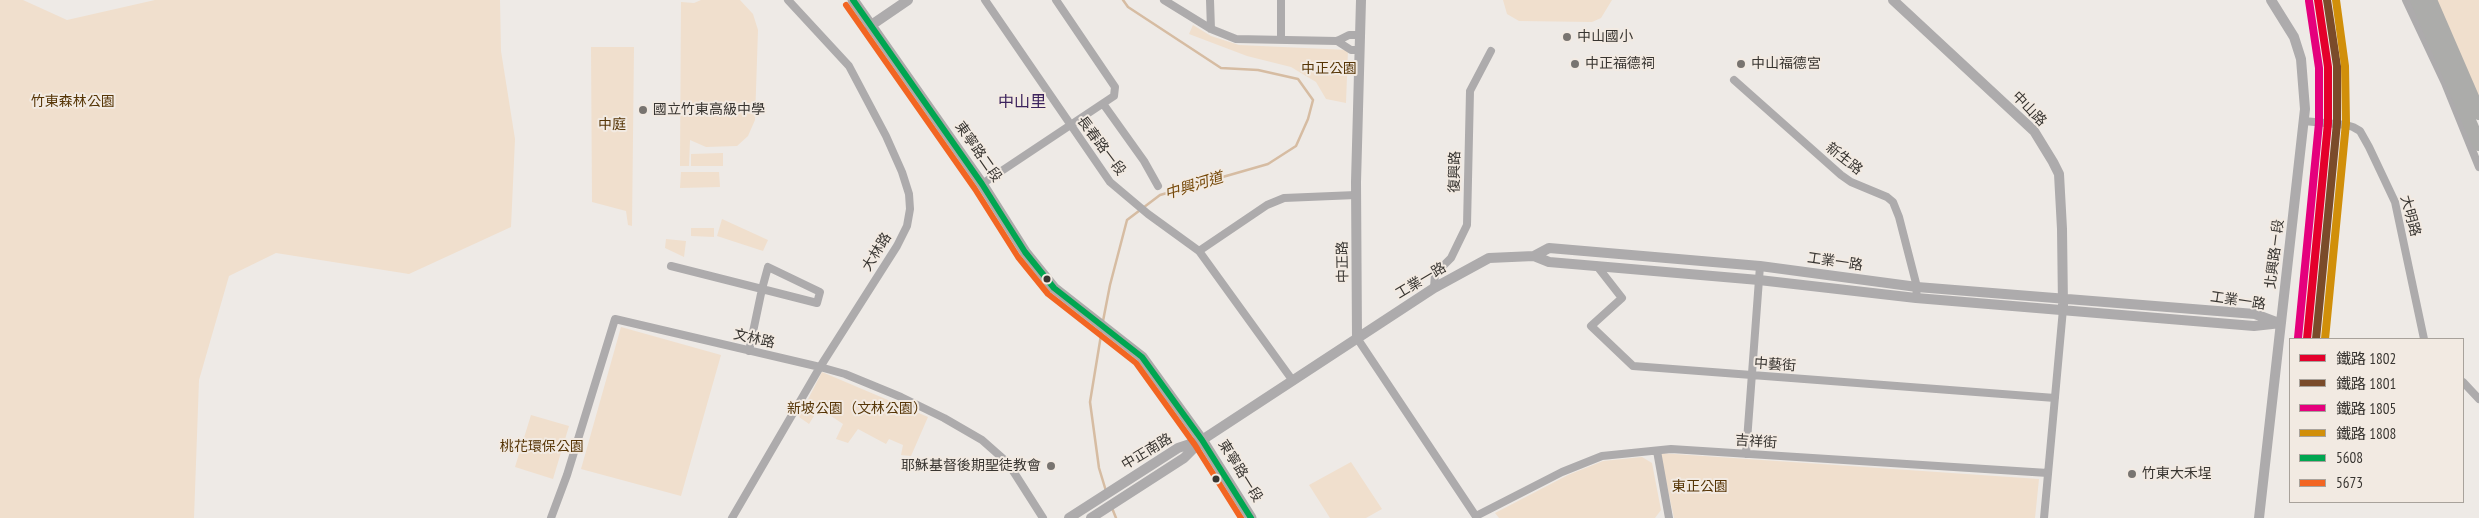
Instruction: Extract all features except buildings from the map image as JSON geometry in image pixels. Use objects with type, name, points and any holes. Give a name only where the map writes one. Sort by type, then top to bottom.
[{"type":"highway","points":[[2417,0],[2479,144]]},
{"type":"highway","points":[[2430,0],[2479,113]]},
{"type":"main road","name":"東寧路二段","points":[[853,0],[982,184],[1031,258],[1054,288],[1142,357],[1202,440]]},
{"type":"main road","name":"東寧路一段","points":[[1202,440],[1251,518]]},
{"type":"street","name":"大林路","points":[[732,518],[820,367],[907,226],[909,194],[886,136],[848,66],[788,0]]},
{"type":"street","points":[[870,26],[908,0]]},
{"type":"street","name":"長春路一段","points":[[985,0],[1110,182],[1148,214],[1200,251],[1293,381]]},
{"type":"street","points":[[982,184],[1071,127],[1114,96],[1115,87],[1056,0]]},
{"type":"street","points":[[1164,0],[1210,29],[1236,39],[1337,40],[1349,35],[1360,35]]},
{"type":"street","points":[[1210,0],[1210,29]]},
{"type":"street","points":[[1281,0],[1281,39]]},
{"type":"street","name":"中正路","points":[[1357,338],[1356,195],[1361,0]]},
{"type":"street","name":"中山路","points":[[1893,0],[2034,131],[2053,162],[2059,174],[2063,304]]},
{"type":"street","name":"北興路ㄧ段","points":[[2259,518],[2304,121],[2304,86],[2301,59],[2294,37],[2271,0]]},
{"type":"street","points":[[2406,0],[2445,83],[2479,167]]},
{"type":"street","points":[[1337,40],[1351,50],[1360,50]]},
{"type":"street","name":"復興路","points":[[1434,288],[1435,274],[1451,258],[1467,225],[1470,91],[1491,51]]},
{"type":"street","name":"新生路","points":[[1734,80],[1840,175],[1851,182],[1887,197],[1893,202],[1899,217],[1917,287],[1916,298]]},
{"type":"street","points":[[1104,105],[1144,161],[1158,186]]},
{"type":"street","name":"大明路","points":[[2304,121],[2346,124],[2360,131],[2364,137],[2395,202],[2424,338]]},
{"type":"street","points":[[1200,251],[1267,205],[1284,198],[1356,195]]},
{"type":"street","name":"工業一路","points":[[1534,256],[1549,248],[1760,266],[2018,301]]},
{"type":"street","name":"工業一路","points":[[1357,338],[1434,288],[1489,258],[1534,256],[1549,262],[1759,280],[1916,298],[2063,304],[2254,326],[2281,323]]},
{"type":"street","points":[[671,266],[762,289],[817,303],[820,292],[768,267],[762,289],[749,351]]},
{"type":"street","name":"中藝街","points":[[1597,266],[1622,298],[1591,326],[1633,366],[2055,398]]},
{"type":"street","points":[[1746,454],[1760,266]]},
{"type":"street","points":[[2044,518],[2063,304]]},
{"type":"street","name":"文林路","points":[[551,518],[615,319],[820,367],[845,374],[900,397],[944,418],[982,440],[1008,463],[1043,518]]},
{"type":"street","points":[[1202,440],[1357,338],[1477,517]]},
{"type":"street","points":[[2464,383],[2479,399]]},
{"type":"street","name":"中正南路","points":[[1069,518],[1178,448],[1202,440]]},
{"type":"street","name":"中正南路","points":[[1090,518],[1184,458],[1202,440]]},
{"type":"street","name":"吉祥街","points":[[1477,517],[1562,472],[1602,456],[1657,450],[1670,449],[2048,473]]},
{"type":"street","points":[[1657,450],[1669,518]]},
{"type":"green space","name":"竹東森林公園","points":[[0,0],[23,0],[67,20],[155,0],[500,0],[501,51],[515,139],[511,227],[409,274],[276,253],[229,276],[199,380],[194,518],[0,518]]},
{"type":"green space","points":[[701,0],[740,0],[753,14],[758,30],[755,120],[748,136],[737,146],[706,147],[690,140],[689,166],[680,166],[681,2],[694,3]]},
{"type":"green space","points":[[1503,0],[1612,0],[1601,18],[1592,22],[1519,21],[1507,14]]},
{"type":"green space","points":[[2430,0],[2479,0],[2479,110]]},
{"type":"green space","name":"中正公園","points":[[1193,25],[1211,36],[1239,45],[1348,50],[1346,103],[1326,99],[1316,82],[1291,67],[1247,56],[1189,34]]},
{"type":"green space","name":"中庭","points":[[591,47],[634,47],[632,226],[628,225],[626,211],[592,202]]},
{"type":"green space","points":[[723,153],[723,166],[691,166],[691,154]]},
{"type":"green space","points":[[681,172],[719,172],[720,187],[680,188]]},
{"type":"green space","points":[[722,219],[768,240],[763,251],[717,236]]},
{"type":"green space","points":[[691,228],[714,228],[714,237],[691,236]]},
{"type":"green space","points":[[666,239],[686,241],[684,257],[665,248]]},
{"type":"green space","points":[[621,327],[721,355],[681,496],[581,469]]},
{"type":"green space","name":"新坡公園（文林公園）","points":[[822,372],[928,417],[911,456],[901,455],[903,445],[889,439],[886,444],[858,429],[848,443],[836,439],[843,424],[831,416],[817,411],[809,424],[799,417]]},
{"type":"green space","name":"桃花環保公園","points":[[531,415],[569,426],[553,479],[515,467]]},
{"type":"green space","name":"東正公園","points":[[1660,453],[2039,479],[2035,518],[1674,518]]},
{"type":"green space","points":[[1642,457],[1652,463],[1661,510],[1655,518],[1499,518],[1495,513],[1568,475],[1603,461]]},
{"type":"green space","points":[[1351,462],[1382,509],[1366,518],[1330,518],[1309,485]]},
{"type":"waterway","name":"中興河道","points":[[1103,321],[1110,285],[1127,220],[1160,195],[1268,164],[1296,146],[1308,119],[1313,100],[1298,79],[1258,70],[1221,68],[1128,7],[1123,0]]},
{"type":"waterway","name":"中興河道","points":[[1102,329],[1090,402],[1099,468],[1106,491]]},
{"type":"waterway","name":"中興河道","points":[[1112,508],[1116,518]]},
{"type":"rail line","name":"1802","points":[[2307,338],[2328,123],[2328,67],[2318,0]]},
{"type":"rail line","name":"1801","points":[[2316,338],[2337,123],[2337,66],[2327,0]]},
{"type":"rail line","name":"1808","points":[[2325,338],[2346,123],[2345,66],[2336,0]]},
{"type":"rail line","name":"1805","points":[[2298,338],[2319,123],[2319,68],[2309,1]]},
{"type":"transit line","name":"5608","points":[[853,0],[982,184],[1025,252],[1054,288],[1142,357],[1202,440],[1251,518]]},
{"type":"transit line","name":"5673","points":[[846,5],[975,189],[1018,257],[1048,294],[1136,363],[1195,445],[1241,518]]},
{"type":"place","name":"中山國小","points":[[1567,37]]},
{"type":"place","name":"中正福德祠","points":[[1575,64]]},
{"type":"place","name":"中山福德宮","points":[[1741,64]]},
{"type":"place","name":"國立竹東高級中學","points":[[643,110]]},
{"type":"place","name":"耶穌基督後期聖徒教會","points":[[1051,466]]},
{"type":"place","name":"竹東大禾埕","points":[[2132,474]]},
{"type":"district","name":"中山里","points":[[1022,102]]}]
